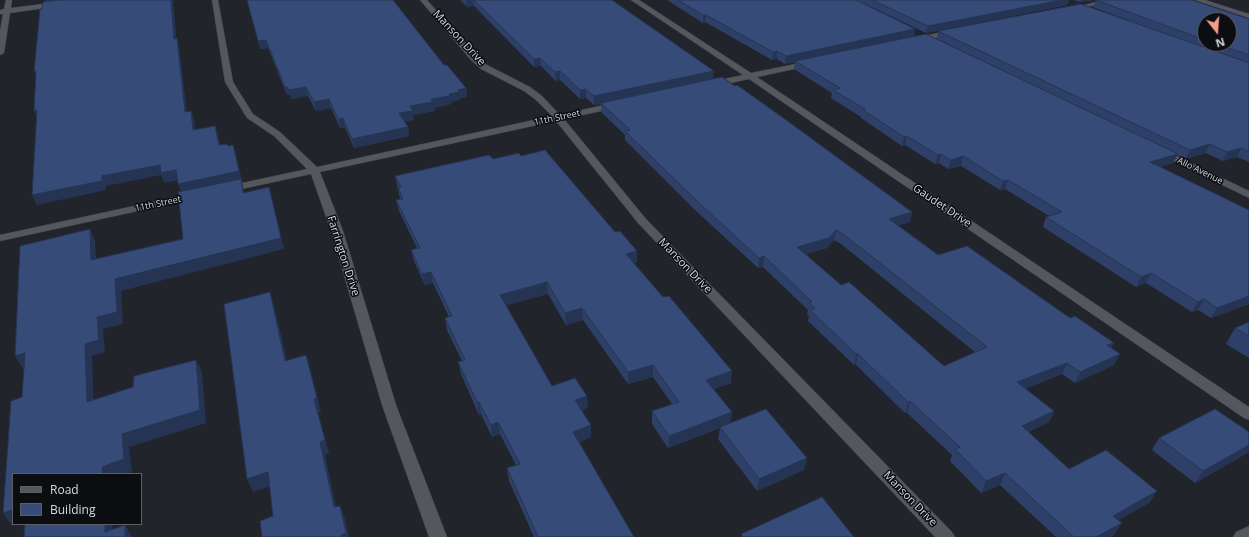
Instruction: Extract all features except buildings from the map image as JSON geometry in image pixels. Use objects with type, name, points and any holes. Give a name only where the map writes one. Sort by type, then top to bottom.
[{"type":"street","points":[[0,53],[4,11],[9,0]]},
{"type":"street","points":[[4,11],[89,0]]},
{"type":"street","name":"Farrington Drive","points":[[215,0],[229,82],[250,116],[277,134],[314,170],[336,231],[389,405],[438,537]]},
{"type":"street","name":"Manson Drive","points":[[423,0],[474,58],[484,66],[539,98],[558,118],[642,221],[946,537]]},
{"type":"street","name":"Gaudet Drive","points":[[634,0],[750,76],[1249,414]]},
{"type":"street","points":[[1059,11],[1113,0]]},
{"type":"street","points":[[1198,0],[1249,16]]},
{"type":"street","points":[[1068,2],[1095,12]]},
{"type":"street","points":[[904,42],[966,30]]},
{"type":"street","points":[[913,31],[941,44]]},
{"type":"street","points":[[704,86],[819,61]]},
{"type":"street","name":"11th Street","points":[[222,190],[627,103]]},
{"type":"street","name":"Allo Avenue","points":[[1154,148],[1249,195]]},
{"type":"street","name":"11th Street","points":[[0,238],[207,194]]},
{"type":"street","points":[[1242,537],[1249,533]]}]
